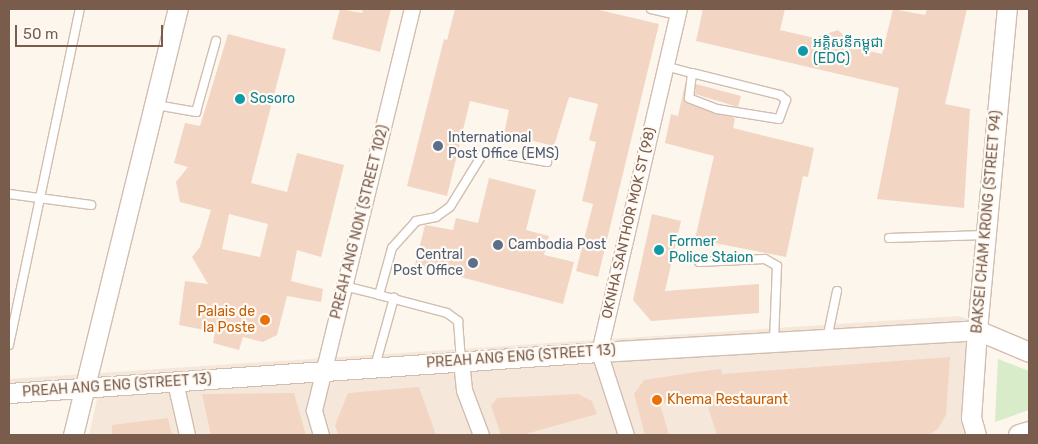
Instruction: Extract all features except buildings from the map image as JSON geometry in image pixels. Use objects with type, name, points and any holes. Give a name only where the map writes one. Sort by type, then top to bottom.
[{"type":"main road","points":[[1019,435],[1029,432]]},
{"type":"street","points":[[73,435],[178,9]]},
{"type":"street","name":"PREAH ANG NON (STREET 102)","points":[[322,435],[314,410],[412,9]]},
{"type":"street","name":"BAKSEI CHAM KRONG (STREET 94)","points":[[976,435],[971,418],[977,330],[1008,9]]},
{"type":"street","name":"OKNHA SANTHOR MOK ST (98)","points":[[599,352],[678,12]]},
{"type":"street","name":"PREAH ANG ENG (STREET 13)","points":[[9,392],[599,352],[977,330],[1029,352]]},
{"type":"street","points":[[599,352],[626,435]]},
{"type":"street","points":[[461,361],[464,390],[481,435]]},
{"type":"street","points":[[175,382],[187,435]]},
{"type":"lane","points":[[9,345],[80,9]]},
{"type":"lane","points":[[651,9],[678,12]]},
{"type":"lane","points":[[154,105],[196,112],[216,40]]},
{"type":"lane","points":[[666,66],[780,95],[786,100],[779,120],[717,109],[689,98],[692,73]]},
{"type":"lane","points":[[379,294],[392,248],[416,221],[436,217],[450,207],[482,155],[496,153],[547,162]]},
{"type":"lane","points":[[9,194],[91,205]]},
{"type":"lane","points":[[889,238],[986,235]]},
{"type":"lane","points":[[699,262],[765,259],[778,266],[774,342]]},
{"type":"lane","points":[[344,286],[447,313],[458,321],[461,361]]},
{"type":"lane","points":[[827,339],[837,292]]},
{"type":"lane","points":[[375,368],[394,298]]},
{"type":"shaded area","points":[[958,316],[972,320],[966,435],[89,435],[97,399],[9,404],[9,379]]},
{"type":"green space","points":[[998,359],[1029,371],[1029,410],[995,422]]},
{"type":"place","name":"អគ្គិសនីកម្ពុជា (EDC)","points":[[803,51]]},
{"type":"place","name":"Sosoro","points":[[240,99]]},
{"type":"place","name":"International Post Office (EMS)","points":[[438,146]]},
{"type":"place","name":"Cambodia Post","points":[[498,245]]},
{"type":"place","name":"Former Police Staion","points":[[659,250]]},
{"type":"place","name":"Central Post Office","points":[[473,263]]},
{"type":"place","name":"Palais de la Poste","points":[[265,320]]},
{"type":"place","name":"Khema Restaurant","points":[[657,400]]}]
